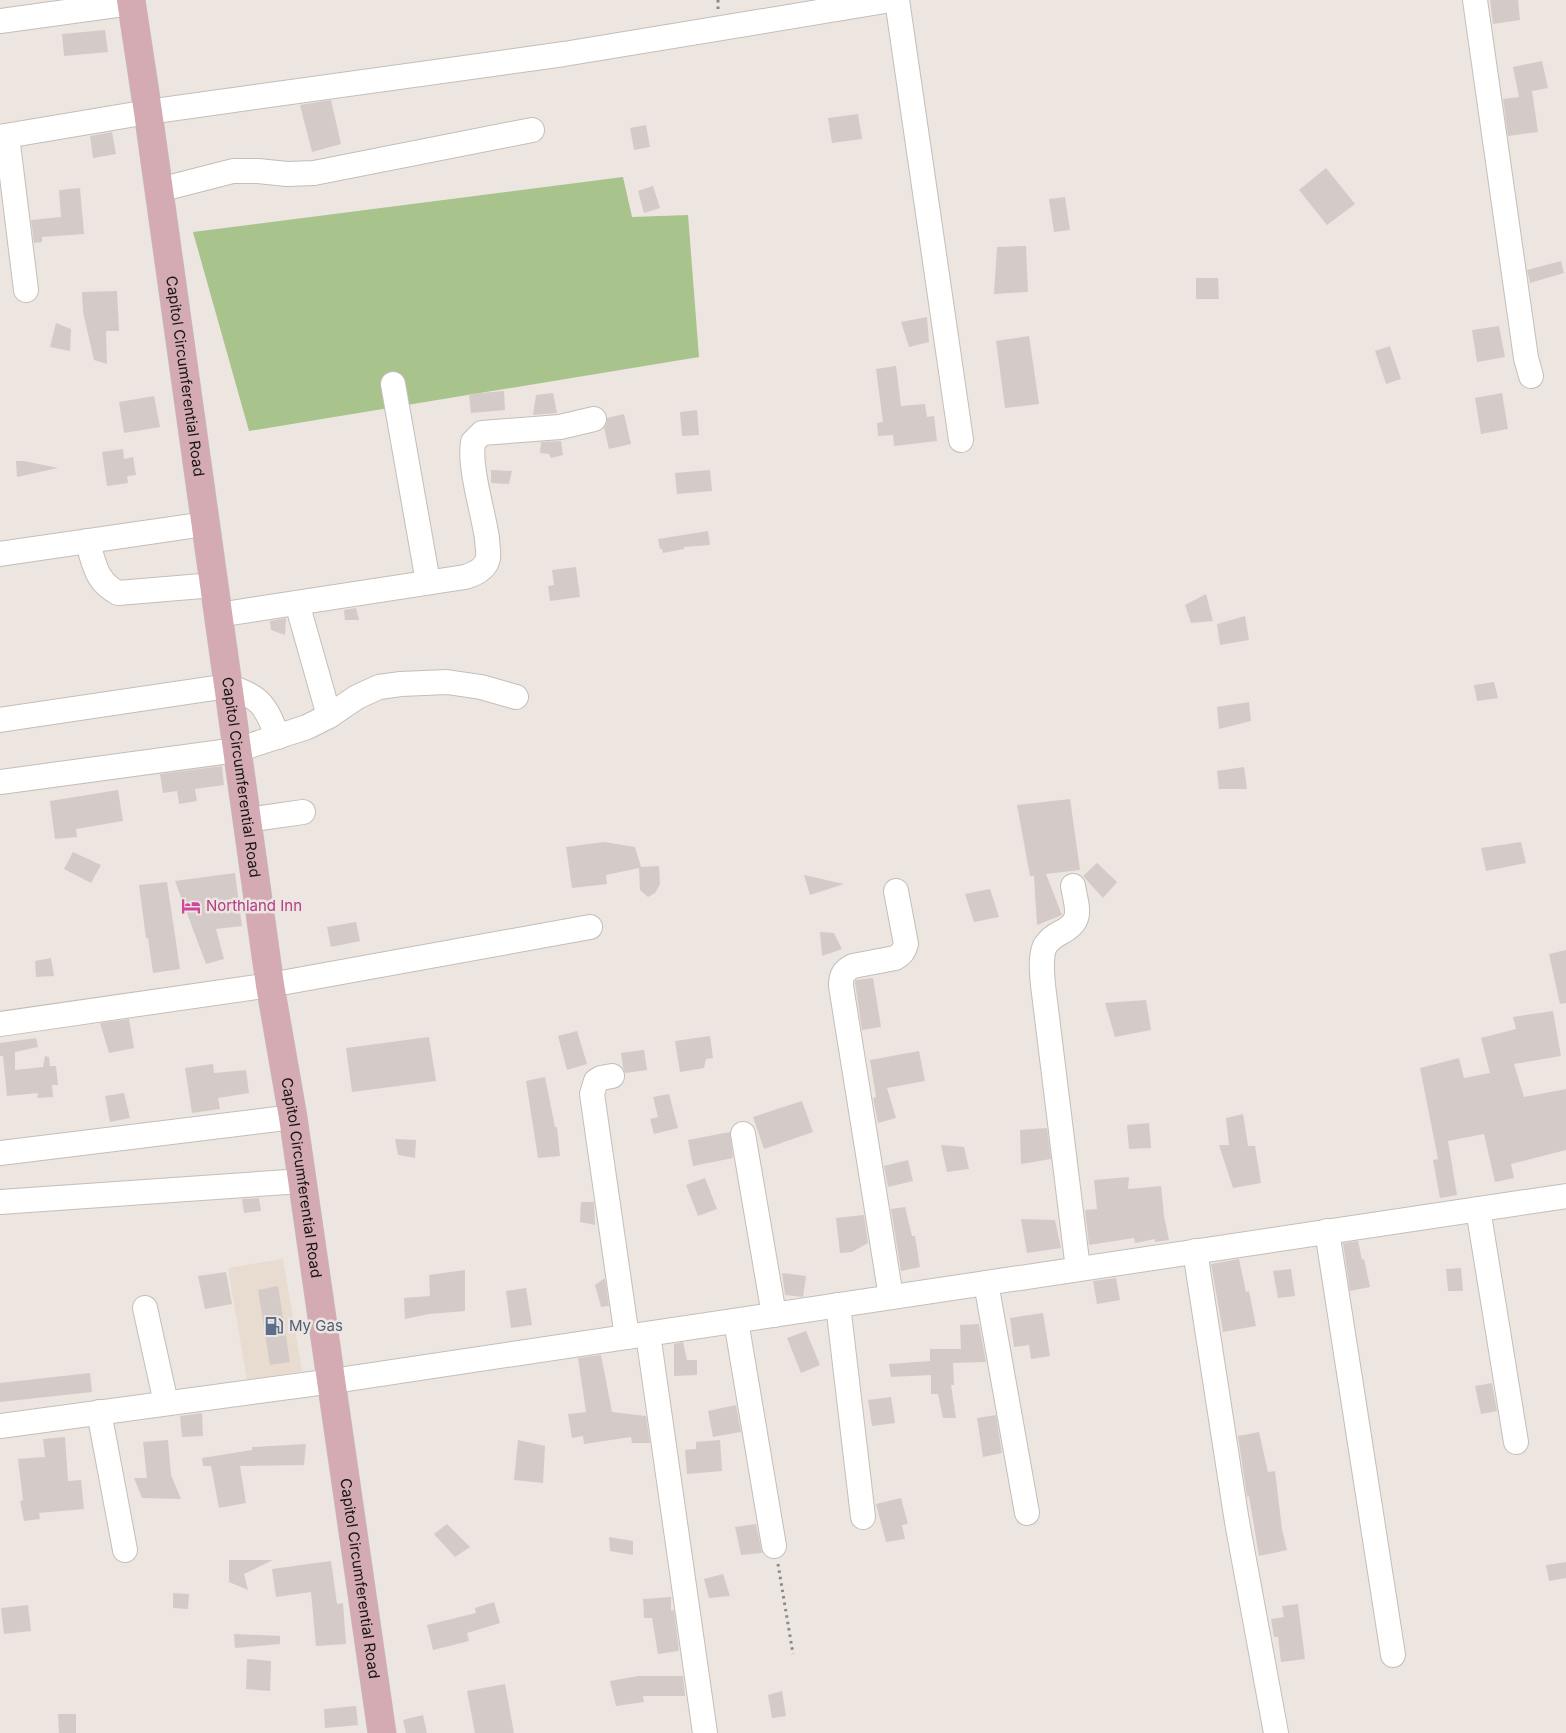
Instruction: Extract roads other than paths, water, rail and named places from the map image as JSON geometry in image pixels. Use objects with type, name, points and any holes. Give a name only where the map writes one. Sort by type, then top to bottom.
[{"type":"main road","name":"Capitol Circumferential Road","points":[[131,2],[270,985],[293,1117],[382,1733]]},
{"type":"street","points":[[26,290],[4,137],[148,112],[564,54],[891,0]]},
{"type":"street","points":[[897,0],[961,440]]},
{"type":"street","points":[[1475,0],[1526,358],[1531,376]]},
{"type":"street","points":[[0,21],[131,2]]},
{"type":"street","points":[[159,190],[233,171],[287,174],[314,173],[532,130]]},
{"type":"street","points":[[392,384],[428,582]]},
{"type":"street","points":[[218,615],[474,574],[486,564],[489,556],[473,463],[473,442],[482,433],[560,427],[594,419]]},
{"type":"street","points":[[0,554],[206,524]]},
{"type":"street","points":[[88,542],[99,577],[107,587],[118,593],[214,585]]},
{"type":"street","points":[[297,603],[329,716]]},
{"type":"street","points":[[0,782],[237,750],[307,727],[329,716],[357,697],[379,687],[447,682],[481,687],[516,697]]},
{"type":"street","points":[[0,720],[228,686],[250,694],[262,705],[269,715],[278,737]]},
{"type":"street","points":[[247,820],[303,812]]},
{"type":"street","points":[[1073,886],[1078,913],[1070,929],[1051,939],[1046,946],[1042,959],[1042,986],[1078,1269]]},
{"type":"street","points":[[891,1297],[841,978],[853,966],[895,958],[901,955],[906,944],[896,891]]},
{"type":"street","points":[[0,1024],[270,985],[590,927]]},
{"type":"street","points":[[612,1076],[596,1081],[592,1094],[638,1335],[706,1733]]},
{"type":"street","points":[[0,1153],[293,1117]]},
{"type":"street","points":[[743,1134],[774,1315]]},
{"type":"street","points":[[0,1202],[302,1180]]},
{"type":"street","points":[[0,1426],[332,1381],[1566,1196]]},
{"type":"street","points":[[1478,1209],[1516,1442]]},
{"type":"street","points":[[1327,1231],[1393,1655]]},
{"type":"street","points":[[1195,1251],[1237,1522],[1276,1733]]},
{"type":"street","points":[[986,1283],[1027,1513]]},
{"type":"street","points":[[838,1305],[863,1517]]},
{"type":"street","points":[[145,1308],[166,1402]]},
{"type":"street","points":[[736,1320],[774,1546]]},
{"type":"street","points":[[98,1412],[125,1550]]},
{"type":"place","name":"Northland Inn","points":[[191,906]]},
{"type":"place","name":"My Gas","points":[[274,1326]]}]
